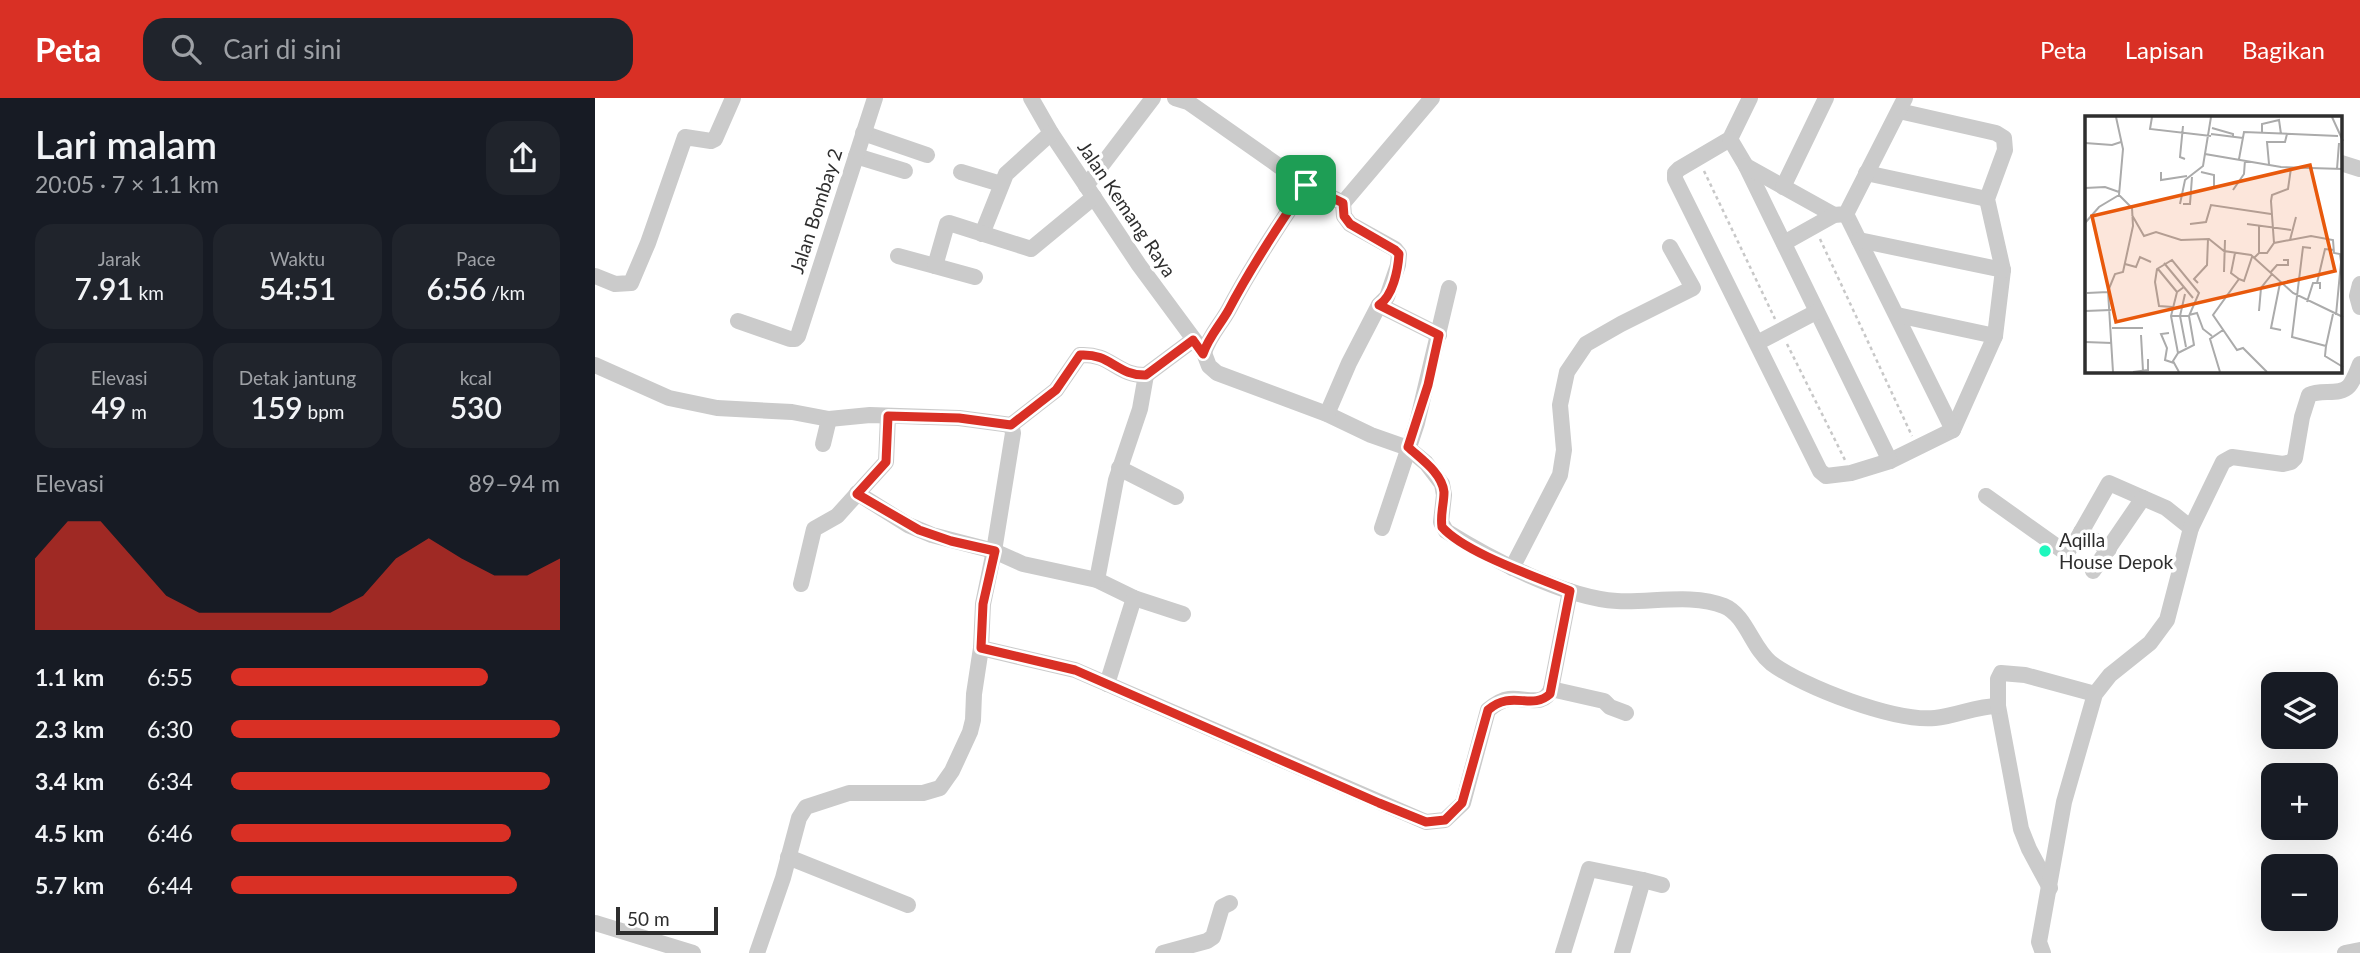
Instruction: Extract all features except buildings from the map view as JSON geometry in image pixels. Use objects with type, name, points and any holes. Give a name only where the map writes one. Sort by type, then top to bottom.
[{"type":"street","points":[[595,276],[615,284],[631,283],[685,137],[711,141],[715,139],[733,98]]},
{"type":"street","name":"Jalan Bombay 2","points":[[738,321],[790,339],[797,336],[875,98]]},
{"type":"street","points":[[935,266],[949,223],[1031,249],[1090,191],[1153,98]]},
{"type":"street","points":[[1328,414],[1349,363],[1379,305],[1387,298],[1399,254],[1350,224],[1344,216],[1343,203],[1432,98]]},
{"type":"street","points":[[1750,98],[1730,139],[1678,169],[1675,179],[1820,471],[1834,476],[1890,461],[1953,430],[1995,336],[2003,270],[1987,199],[2005,150],[2004,138],[1996,132],[1902,104],[1866,173],[1840,214],[1784,243]]},
{"type":"street","points":[[1783,187],[1826,98]]},
{"type":"street","name":"Jalan Kemang Raya","points":[[1034,99],[1051,134],[1209,366],[1217,373],[1328,414],[1371,435],[1408,447]]},
{"type":"street","points":[[1184,99],[1306,185],[1343,203]]},
{"type":"street","points":[[863,133],[927,155]]},
{"type":"street","points":[[982,234],[1006,174],[1051,134]]},
{"type":"street","points":[[1730,139],[1746,166],[1890,461]]},
{"type":"street","points":[[856,156],[905,171]]},
{"type":"street","points":[[2343,164],[2360,169]]},
{"type":"street","points":[[1746,166],[1840,214],[1859,240],[1953,430]]},
{"type":"street","points":[[961,172],[1001,184]]},
{"type":"street","points":[[1866,173],[1987,199]]},
{"type":"street","points":[[1203,354],[1256,259],[1306,185]]},
{"type":"street","points":[[1859,240],[2003,270]]},
{"type":"street","points":[[1512,568],[1560,475],[1564,450],[1560,405],[1567,372],[1586,344],[1693,288],[1669,247]]},
{"type":"street","points":[[898,256],[975,277]]},
{"type":"street","points":[[2360,284],[2357,296],[2360,307]]},
{"type":"street","points":[[1382,528],[1428,385],[1449,288]]},
{"type":"street","points":[[1379,305],[1439,335]]},
{"type":"street","points":[[1757,343],[1816,312]]},
{"type":"street","points":[[1897,315],[1995,336]]},
{"type":"street","points":[[595,365],[669,398],[717,408],[792,412],[829,419],[888,416],[959,418],[1011,425],[1056,390],[1080,355],[1101,356],[1121,371],[1146,375],[1193,340]]},
{"type":"street","points":[[2043,953],[2039,942],[2064,802],[2095,694],[2110,675],[2150,643],[2167,620],[2191,528],[2223,463],[2232,457],[2283,464],[2291,462],[2295,457],[2309,394],[2347,388],[2360,364]]},
{"type":"street","points":[[1097,580],[1119,468],[1140,409],[1146,375]]},
{"type":"street","points":[[801,584],[814,529],[837,516],[886,462],[888,416]]},
{"type":"street","points":[[823,444],[829,419]]},
{"type":"street","points":[[757,953],[783,878],[799,818],[806,807],[849,793],[923,793],[940,788],[952,771],[970,732],[981,648],[983,604],[995,551],[1012,445],[1011,425]]},
{"type":"street","points":[[1408,447],[1426,463],[1442,484],[1442,527],[1473,548],[1512,568],[1570,591],[1617,601],[1685,600],[1724,606],[1736,615],[1759,651],[1774,665],[1838,696],[1900,716],[1934,718],[1998,706]]},
{"type":"street","points":[[1119,468],[1176,497]]},
{"type":"street","points":[[1986,496],[2066,553],[2109,483],[2167,508],[2191,528]]},
{"type":"street","points":[[857,494],[919,530],[995,551],[1023,564],[1097,580],[1134,598],[1183,614]]},
{"type":"street","points":[[2093,570],[2143,498]]},
{"type":"street","points":[[2081,532],[2109,549]]},
{"type":"street","points":[[981,648],[1075,670],[1178,717],[1426,822],[1445,820],[1462,803],[1488,710],[1505,699],[1536,701],[1545,698],[1551,689],[1570,591]]},
{"type":"street","points":[[1107,684],[1134,598]]},
{"type":"street","points":[[2050,888],[2021,830],[1998,706],[1998,679],[2001,673],[2025,675],[2095,694]]},
{"type":"street","points":[[1551,689],[1604,701],[1610,707],[1626,713]]},
{"type":"street","points":[[788,857],[908,905]]},
{"type":"street","points":[[1563,953],[1589,869],[1662,886]]},
{"type":"street","points":[[1622,953],[1643,880]]},
{"type":"street","points":[[1163,953],[1213,937],[1222,906],[1230,903]]},
{"type":"street","points":[[595,923],[693,953]]},
{"type":"street","points":[[2346,953],[2360,950]]},
{"type":"path","points":[[1814,226],[1918,449]]},
{"type":"place","name":"Aqilla House Depok","points":[[2045,551]]},
{"type":"route","points":[[1306,185],[1343,203],[1344,216],[1350,224],[1399,254],[1387,298],[1379,305],[1439,335],[1428,385],[1408,447],[1426,463],[1442,484],[1442,527],[1503,564],[1570,591],[1550,694],[1536,701],[1505,699],[1488,710],[1462,803],[1445,820],[1426,822],[1379,803],[1075,670],[981,648],[983,604],[995,551],[919,530],[857,494],[886,462],[888,416],[959,418],[1011,425],[1056,390],[1080,355],[1101,356],[1121,371],[1146,375],[1193,340],[1203,354],[1256,259],[1306,185]]}]
